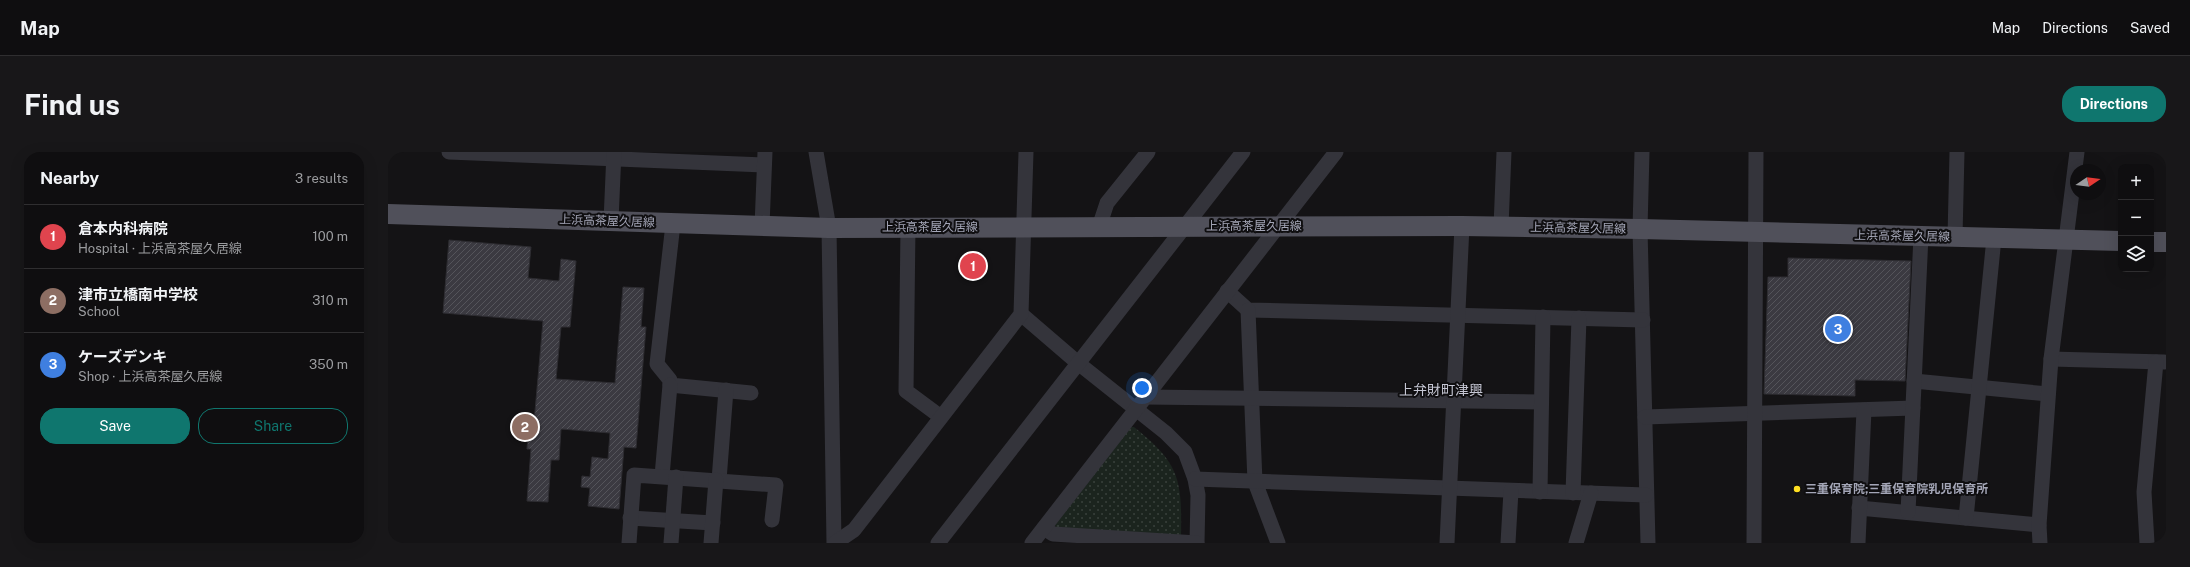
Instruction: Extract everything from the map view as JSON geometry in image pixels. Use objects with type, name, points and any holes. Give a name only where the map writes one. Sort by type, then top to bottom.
[{"type":"main road","name":"上浜高茶屋久居線","points":[[388,214],[829,228],[1023,226],[1462,226],[2118,241]]},
{"type":"main road","points":[[2154,242],[2166,242]]},
{"type":"street","points":[[449,152],[765,158],[762,226]]},
{"type":"street","points":[[816,152],[829,228],[834,543]]},
{"type":"street","points":[[834,543],[854,530],[1021,314],[1026,152]]},
{"type":"street","points":[[1099,227],[1107,203],[1148,152]]},
{"type":"street","points":[[1032,543],[1336,152]]},
{"type":"street","points":[[1501,227],[1504,152]]},
{"type":"street","points":[[1642,152],[1640,229],[1648,543]]},
{"type":"street","points":[[1754,543],[1756,152]]},
{"type":"street","points":[[1955,237],[1957,152]]},
{"type":"street","points":[[2040,543],[2039,525],[2048,394],[2077,152]]},
{"type":"street","points":[[938,543],[1184,227],[1239,153]]},
{"type":"street","points":[[611,221],[614,155]]},
{"type":"street","points":[[671,543],[673,521],[669,476],[670,380],[657,364],[673,224]]},
{"type":"street","points":[[1447,543],[1462,226]]},
{"type":"street","points":[[908,227],[906,391],[941,417]]},
{"type":"street","points":[[1908,512],[1921,236]]},
{"type":"street","points":[[1966,518],[1994,238]]},
{"type":"street","points":[[1227,291],[1248,310],[1642,320]]},
{"type":"street","points":[[1248,310],[1255,482],[1278,543]]},
{"type":"street","points":[[1021,314],[1078,363],[1177,442],[1185,452],[1195,479],[1198,501],[1197,543],[1053,534],[1044,528]]},
{"type":"street","points":[[1540,492],[1543,317]]},
{"type":"street","points":[[1573,492],[1579,318]]},
{"type":"street","points":[[2052,360],[2161,362],[2144,492],[2147,543]]},
{"type":"street","points":[[1914,381],[2048,394]]},
{"type":"street","points":[[670,384],[751,393]]},
{"type":"street","points":[[711,543],[726,390]]},
{"type":"street","points":[[1145,396],[1251,399],[1541,402]]},
{"type":"street","points":[[1645,417],[1913,408]]},
{"type":"street","points":[[1858,543],[1864,410]]},
{"type":"street","points":[[628,543],[634,475],[669,476],[776,484],[772,520]]},
{"type":"street","points":[[1195,479],[1646,495]]},
{"type":"street","points":[[1508,543],[1511,491]]},
{"type":"street","points":[[1576,543],[1591,493]]},
{"type":"street","points":[[1859,508],[2039,525]]},
{"type":"street","points":[[630,518],[713,523]]},
{"type":"shaded area","points":[[1130,427],[1134,427],[1160,451],[1169,462],[1175,473],[1180,499],[1181,535],[1057,531],[1055,525]]},
{"type":"building","points":[[449,240],[531,247],[528,278],[559,281],[561,259],[576,261],[570,327],[561,327],[556,379],[615,383],[623,287],[644,288],[641,327],[646,327],[636,448],[624,447],[619,509],[588,506],[590,488],[581,487],[582,476],[590,477],[592,457],[608,459],[610,433],[561,429],[559,460],[551,460],[548,502],[527,501],[531,449],[527,449],[528,434],[533,434],[543,321],[443,313]]},
{"type":"building","points":[[1788,258],[1911,261],[1905,381],[1855,380],[1855,396],[1764,394],[1768,277],[1788,277]]},
{"type":"place","name":"倉本内科病院","points":[[973,266]]},
{"type":"place","name":"ケーズデンキ","points":[[1838,329]]},
{"type":"place","name":"津市立橋南中学校","points":[[525,427]]},
{"type":"place","name":"三重保育院;三重保育院乳児保育所","points":[[1797,489]]},
{"type":"district","name":"上弁財町津興","points":[[1441,390]]}]
